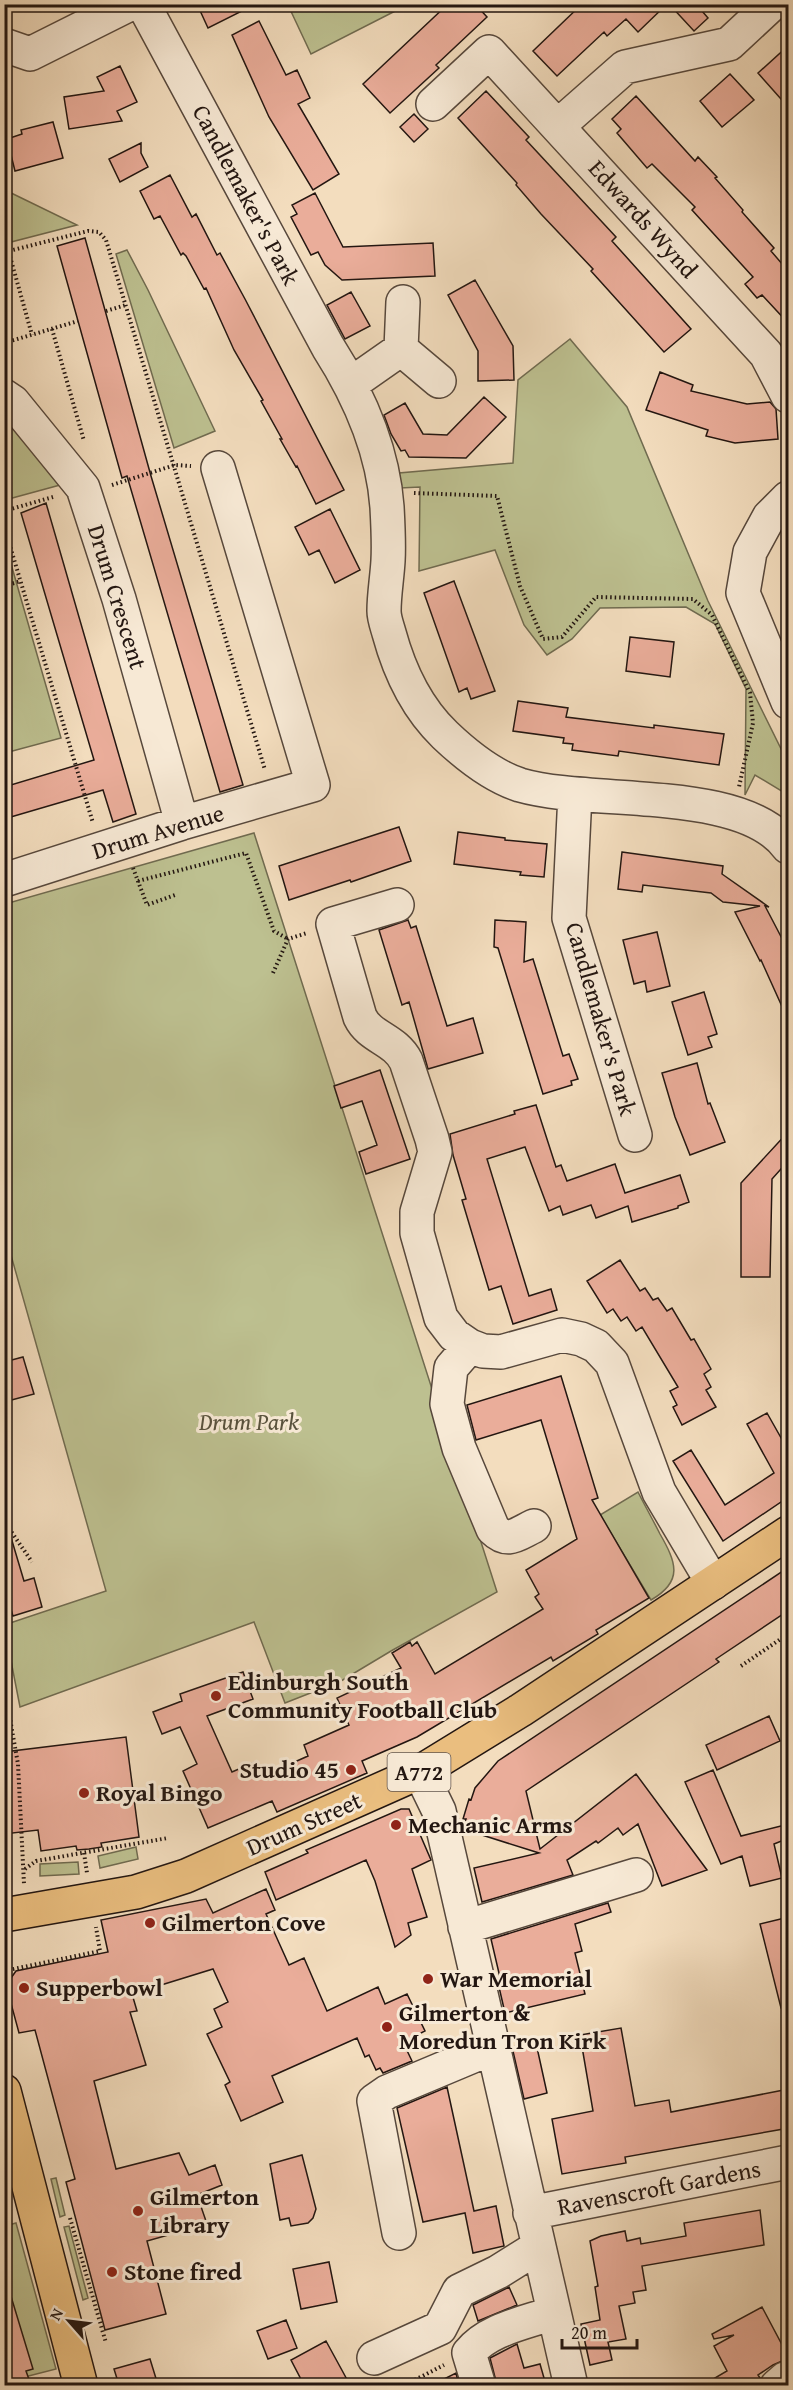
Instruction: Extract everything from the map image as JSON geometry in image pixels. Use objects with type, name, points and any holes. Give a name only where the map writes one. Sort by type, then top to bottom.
[{"type":"main road","name":"Drum Street","points":[[14,1913],[136,1892],[186,1876],[420,1772],[521,1710],[789,1533]]},
{"type":"main road","points":[[4,2091],[81,2385]]},
{"type":"street","points":[[4,45],[30,54],[130,4]]},
{"type":"street","name":"Candlemaker's Park","points":[[143,4],[328,347],[351,384],[377,453],[387,505],[388,558],[384,613],[397,663],[420,704],[444,734],[477,762],[519,784],[575,794],[706,806],[734,812],[762,825],[789,847]]},
{"type":"street","points":[[558,126],[625,67],[729,44],[772,4]]},
{"type":"street","name":"Edwards Wynd","points":[[433,104],[489,52],[766,354],[789,396]]},
{"type":"street","points":[[400,349],[403,302]]},
{"type":"street","points":[[351,384],[400,349]]},
{"type":"street","points":[[400,349],[439,381]]},
{"type":"street","name":"Drum Crescent","points":[[4,396],[13,402],[83,488],[119,599],[182,823]]},
{"type":"street","name":"Drum Avenue","points":[[4,880],[182,823],[313,785],[218,468]]},
{"type":"street","points":[[789,498],[769,517],[750,552],[743,593],[789,702]]},
{"type":"street","name":"Candlemaker's Park","points":[[575,794],[569,918],[635,1135]]},
{"type":"street","points":[[397,905],[312,931],[364,1024],[396,1046],[406,1061],[435,1152],[417,1212],[417,1233],[441,1318],[454,1335],[470,1346],[483,1351],[501,1352],[562,1335],[596,1346],[612,1364],[659,1491],[713,1583]]},
{"type":"street","points":[[470,1346],[452,1368],[447,1404],[459,1448],[492,1529],[501,1537],[508,1538],[534,1526]]},
{"type":"street","points":[[420,1772],[439,1811],[571,2385]]},
{"type":"street","points":[[465,1927],[636,1875]]},
{"type":"street","points":[[399,2234],[374,2101],[387,2092],[492,2048]]},
{"type":"street","name":"Ravenscroft Gardens","points":[[530,2213],[789,2162]]},
{"type":"street","points":[[375,2358],[440,2328],[459,2291],[498,2272],[538,2247]]},
{"type":"street","points":[[479,2385],[469,2353],[478,2342],[509,2328],[553,2313]]},
{"type":"path","points":[[9,250],[88,231],[99,232],[106,240],[273,797]]},
{"type":"path","points":[[4,235],[32,335]]},
{"type":"path","points":[[106,311],[126,305]]},
{"type":"path","points":[[4,343],[78,321]]},
{"type":"path","points":[[52,329],[86,450]]},
{"type":"path","points":[[122,482],[175,465]]},
{"type":"path","points":[[4,511],[83,488]]},
{"type":"path","points":[[384,492],[497,496],[520,585],[543,639],[562,637],[596,597],[693,599],[712,615],[750,693],[753,723],[734,812]]},
{"type":"path","points":[[4,526],[112,845],[138,881],[147,905],[175,895]]},
{"type":"path","points":[[4,586],[21,581]]},
{"type":"path","points":[[138,881],[246,853],[274,931],[312,931]]},
{"type":"path","points":[[273,973],[312,931]]},
{"type":"path","points":[[4,1521],[32,1562]]},
{"type":"path","points":[[741,1666],[789,1634]]},
{"type":"path","points":[[4,1685],[18,1764],[25,1869],[14,1913]]},
{"type":"path","points":[[25,1869],[36,1861],[168,1838]]},
{"type":"path","points":[[4,1971],[100,1951],[92,1900]]},
{"type":"path","points":[[67,2209],[106,2343]]},
{"type":"path","points":[[403,2385],[469,2353]]},
{"type":"green space","points":[[288,5],[407,5],[311,54]]},
{"type":"green space","points":[[5,190],[77,225],[11,242],[5,216]]},
{"type":"green space","points":[[127,250],[215,431],[174,448],[116,254]]},
{"type":"green space","points":[[570,339],[627,407],[708,601],[788,763],[788,795],[755,775],[745,795],[746,689],[715,624],[686,607],[600,608],[572,639],[547,655],[524,625],[495,550],[419,571],[420,487],[400,488],[399,473],[513,463],[518,380]]},
{"type":"green space","points":[[4,418],[55,478],[60,485],[5,500]]},
{"type":"green space","points":[[5,543],[61,738],[4,753]]},
{"type":"green space","name":"Drum Park","points":[[254,833],[497,1592],[341,1681],[285,1703],[254,1622],[20,1707],[4,1625],[106,1591],[5,1234],[5,904]]},
{"type":"green space","points":[[638,1492],[670,1553],[674,1570],[669,1586],[651,1600],[600,1515]]},
{"type":"green space","points":[[136,1847],[138,1859],[100,1868],[98,1856]]},
{"type":"green space","points":[[78,1862],[79,1874],[40,1876],[40,1864]]},
{"type":"green space","points":[[56,2178],[65,2215],[60,2217],[51,2179]]},
{"type":"green space","points":[[16,2223],[56,2369],[5,2382],[5,2226]]},
{"type":"green space","points":[[69,2226],[88,2298],[83,2300],[64,2227]]},
{"type":"building","points":[[197,4],[256,4],[208,28]]},
{"type":"building","points":[[448,4],[475,4],[487,17],[436,65],[439,68],[390,113],[363,84]]},
{"type":"building","points":[[582,4],[667,4],[638,32],[626,19],[607,36],[604,32],[557,76],[533,51]]},
{"type":"building","points":[[669,4],[696,4],[708,18],[694,31]]},
{"type":"building","points":[[259,21],[286,75],[297,70],[310,98],[298,104],[339,174],[313,190],[269,117],[232,35]]},
{"type":"building","points":[[789,45],[789,108],[758,73]]},
{"type":"building","points":[[120,66],[137,102],[117,111],[122,121],[69,129],[64,97],[104,91],[97,77]]},
{"type":"building","points":[[730,74],[754,100],[722,127],[700,101]]},
{"type":"building","points":[[486,91],[529,137],[526,140],[616,237],[612,241],[691,329],[664,352],[458,118]]},
{"type":"building","points":[[636,96],[695,161],[698,157],[717,177],[715,178],[743,210],[742,212],[774,248],[771,251],[789,272],[789,324],[762,295],[757,298],[745,284],[753,277],[692,210],[695,207],[652,164],[647,168],[617,133],[621,129],[612,119]]},
{"type":"building","points":[[414,114],[428,129],[414,142],[400,127]]},
{"type":"building","points":[[53,122],[63,158],[15,171],[7,139],[22,134],[21,130]]},
{"type":"building","points":[[141,143],[141,153],[148,167],[120,182],[109,159]]},
{"type":"building","points":[[170,175],[192,217],[196,214],[217,255],[220,253],[344,490],[316,504],[280,439],[282,439],[261,401],[263,400],[234,350],[206,288],[204,289],[186,256],[183,253],[181,255],[160,216],[154,219],[140,191]]},
{"type":"building","points":[[315,193],[343,247],[433,243],[435,276],[342,280],[325,265],[318,252],[311,255],[291,217],[297,214],[292,205]]},
{"type":"building","points":[[85,238],[151,476],[243,785],[220,792],[127,476],[122,478],[57,246]]},
{"type":"building","points":[[475,280],[513,346],[514,380],[478,381],[478,351],[448,295]]},
{"type":"building","points":[[351,292],[370,326],[345,339],[327,305]]},
{"type":"building","points":[[660,372],[693,385],[691,391],[747,404],[770,402],[776,409],[778,439],[735,443],[706,436],[708,430],[646,410]]},
{"type":"building","points":[[484,397],[506,417],[466,458],[409,457],[405,450],[401,451],[384,415],[405,403],[423,434],[447,435]]},
{"type":"building","points":[[46,503],[136,814],[113,822],[103,790],[4,819],[4,787],[94,760],[21,513]]},
{"type":"building","points":[[330,509],[360,570],[335,583],[319,550],[309,555],[295,527]]},
{"type":"building","points":[[454,581],[495,691],[471,699],[467,688],[459,692],[424,593]]},
{"type":"building","points":[[630,637],[674,642],[670,677],[626,671]]},
{"type":"building","points":[[518,701],[568,708],[566,717],[724,734],[719,765],[619,751],[618,756],[572,750],[573,744],[563,743],[564,738],[513,731]]},
{"type":"building","points":[[399,827],[411,861],[289,900],[279,866]]},
{"type":"building","points":[[458,832],[547,844],[544,877],[454,864]]},
{"type":"building","points":[[622,852],[723,866],[722,874],[769,907],[765,906],[789,952],[789,1022],[761,960],[735,912],[760,906],[723,902],[711,893],[643,885],[642,892],[618,889]]},
{"type":"building","points":[[408,920],[411,928],[416,926],[447,1026],[473,1018],[483,1053],[428,1069],[409,1002],[402,1005],[379,930]]},
{"type":"building","points":[[495,920],[526,922],[524,962],[533,959],[563,1056],[569,1054],[578,1079],[571,1081],[572,1085],[543,1094],[498,948],[494,947]]},
{"type":"building","points":[[657,932],[670,986],[647,992],[645,981],[634,984],[623,940]]},
{"type":"building","points":[[704,992],[717,1034],[708,1037],[712,1047],[688,1055],[672,1002]]},
{"type":"building","points":[[697,1063],[708,1104],[710,1103],[725,1142],[690,1155],[675,1117],[662,1073]]},
{"type":"building","points":[[380,1070],[410,1159],[366,1174],[359,1152],[377,1145],[362,1101],[341,1108],[334,1086]]},
{"type":"building","points":[[536,1105],[556,1167],[561,1165],[567,1181],[615,1164],[625,1193],[680,1175],[689,1202],[678,1208],[632,1222],[628,1206],[596,1218],[591,1205],[563,1215],[560,1206],[549,1211],[525,1147],[487,1159],[529,1296],[551,1289],[557,1310],[513,1324],[501,1286],[489,1290],[462,1200],[466,1199],[453,1155],[450,1134],[515,1114],[514,1111]]},
{"type":"building","points":[[789,1131],[789,1160],[772,1179],[770,1277],[741,1277],[741,1183]]},
{"type":"building","points":[[620,1260],[640,1291],[645,1288],[653,1300],[658,1298],[667,1311],[672,1308],[691,1340],[694,1339],[711,1369],[704,1374],[711,1387],[706,1390],[716,1407],[682,1425],[673,1407],[677,1405],[670,1391],[678,1387],[642,1327],[636,1331],[627,1317],[621,1321],[613,1309],[607,1313],[587,1281]]},
{"type":"building","points":[[23,1357],[34,1394],[4,1402],[4,1362]]},
{"type":"building","points":[[561,1376],[598,1498],[592,1500],[649,1598],[596,1630],[598,1634],[553,1661],[551,1657],[417,1737],[362,1761],[367,1773],[277,1812],[272,1801],[208,1828],[183,1771],[197,1764],[180,1727],[162,1734],[153,1712],[182,1701],[180,1694],[243,1672],[253,1699],[207,1716],[232,1772],[255,1762],[261,1777],[308,1756],[304,1745],[349,1725],[337,1698],[401,1668],[392,1653],[410,1642],[412,1646],[417,1642],[435,1674],[543,1609],[535,1597],[539,1594],[526,1570],[577,1539],[541,1420],[476,1440],[467,1405]]},
{"type":"building","points":[[767,1413],[789,1452],[789,1500],[787,1498],[723,1541],[673,1461],[691,1450],[725,1505],[774,1473],[747,1424]]},
{"type":"building","points":[[4,1534],[10,1534],[24,1581],[34,1578],[42,1607],[13,1616],[4,1587]]},
{"type":"building","points":[[789,1567],[789,1610],[716,1659],[719,1662],[526,1791],[540,1849],[636,1774],[707,1870],[662,1886],[638,1824],[623,1835],[618,1828],[598,1843],[596,1841],[567,1860],[573,1875],[482,1902],[474,1868],[539,1853],[463,1829],[466,1819],[463,1819],[469,1799],[471,1800],[475,1788],[498,1761]]},
{"type":"building","points":[[769,1716],[780,1741],[717,1770],[706,1745]]},
{"type":"building","name":"Royal Bingo","points":[[126,1737],[139,1837],[101,1843],[102,1847],[89,1849],[77,1850],[76,1846],[41,1851],[38,1830],[4,1834],[4,1752]]},
{"type":"building","points":[[713,1770],[741,1836],[789,1824],[789,1838],[774,1844],[782,1878],[750,1886],[742,1856],[721,1864],[685,1782]]},
{"type":"building","points":[[401,1809],[409,1809],[431,1860],[412,1869],[427,1917],[408,1923],[411,1935],[395,1947],[375,1881],[366,1860],[276,1900],[265,1872],[308,1853],[306,1850]]},
{"type":"building","points":[[266,1889],[275,1910],[266,1914],[289,1965],[304,1958],[327,2011],[378,1987],[385,2004],[407,1994],[425,2031],[403,2042],[412,2061],[383,2073],[380,2068],[376,2070],[369,2055],[365,2057],[357,2038],[272,2076],[283,2102],[241,2121],[225,2085],[230,2082],[207,2034],[222,2027],[214,2009],[228,2002],[213,1969],[132,1994],[137,2011],[130,2012],[146,2065],[94,2081],[116,2169],[179,2153],[189,2175],[215,2165],[222,2185],[197,2195],[207,2224],[147,2241],[166,2314],[105,2330],[66,2182],[75,2179],[35,2030],[19,2033],[6,1985],[16,1971],[108,1952],[101,1920],[206,1899],[213,1913]]},
{"type":"building","points":[[608,1903],[611,1912],[575,1924],[582,1951],[575,1953],[585,1994],[505,2013],[499,1987],[502,1986],[491,1939]]},
{"type":"building","points":[[789,1917],[789,2007],[781,2008],[760,1924]]},
{"type":"building","points":[[621,2028],[635,2106],[669,2100],[671,2112],[789,2089],[789,2128],[625,2157],[626,2163],[562,2174],[552,2119],[593,2111],[580,2035]]},
{"type":"building","points":[[536,2043],[547,2093],[524,2099],[512,2047]]},
{"type":"building","points":[[447,2087],[474,2211],[496,2206],[504,2246],[473,2253],[465,2213],[423,2222],[397,2108]]},
{"type":"building","points":[[302,2155],[316,2209],[313,2218],[308,2223],[291,2226],[289,2218],[280,2220],[270,2164]]},
{"type":"building","points":[[760,2210],[764,2245],[642,2266],[646,2290],[633,2292],[635,2303],[619,2306],[626,2339],[608,2342],[612,2360],[590,2365],[581,2324],[600,2320],[595,2287],[598,2286],[590,2241],[625,2231],[627,2241],[640,2238],[641,2244],[686,2236],[684,2223]]},
{"type":"building","points":[[329,2262],[337,2302],[301,2309],[293,2269]]},
{"type":"building","points":[[509,2287],[517,2305],[478,2321],[473,2305]]},
{"type":"building","points":[[4,2293],[10,2293],[33,2369],[26,2371],[31,2385],[4,2385]]},
{"type":"building","points":[[762,2307],[789,2358],[773,2365],[758,2375],[760,2378],[745,2385],[703,2385],[727,2371],[714,2346],[734,2335],[714,2339],[712,2334]]},
{"type":"building","points":[[286,2320],[297,2348],[268,2359],[257,2331]]},
{"type":"building","points":[[326,2341],[350,2385],[304,2385],[291,2360]]},
{"type":"building","points":[[517,2344],[524,2368],[540,2364],[546,2385],[497,2385],[490,2358]]},
{"type":"building","points":[[150,2359],[158,2385],[119,2385],[114,2369]]},
{"type":"building","points":[[456,2373],[459,2385],[432,2385]]},
{"type":"place","name":"Edinburgh South Community Football Club","points":[[216,1696]]},
{"type":"place","name":"Studio 45","points":[[351,1770]]},
{"type":"place","name":"Royal Bingo","points":[[84,1793]]},
{"type":"place","name":"Mechanic Arms","points":[[396,1825]]},
{"type":"place","name":"Gilmerton Cove","points":[[150,1923]]},
{"type":"place","name":"War Memorial","points":[[428,1979]]},
{"type":"place","name":"Supperbowl","points":[[24,1988]]},
{"type":"place","name":"Gilmerton & Moredun Tron Kirk","points":[[387,2027]]},
{"type":"place","name":"Gilmerton Library","points":[[138,2211]]},
{"type":"place","name":"Stone fired","points":[[112,2272]]}]
